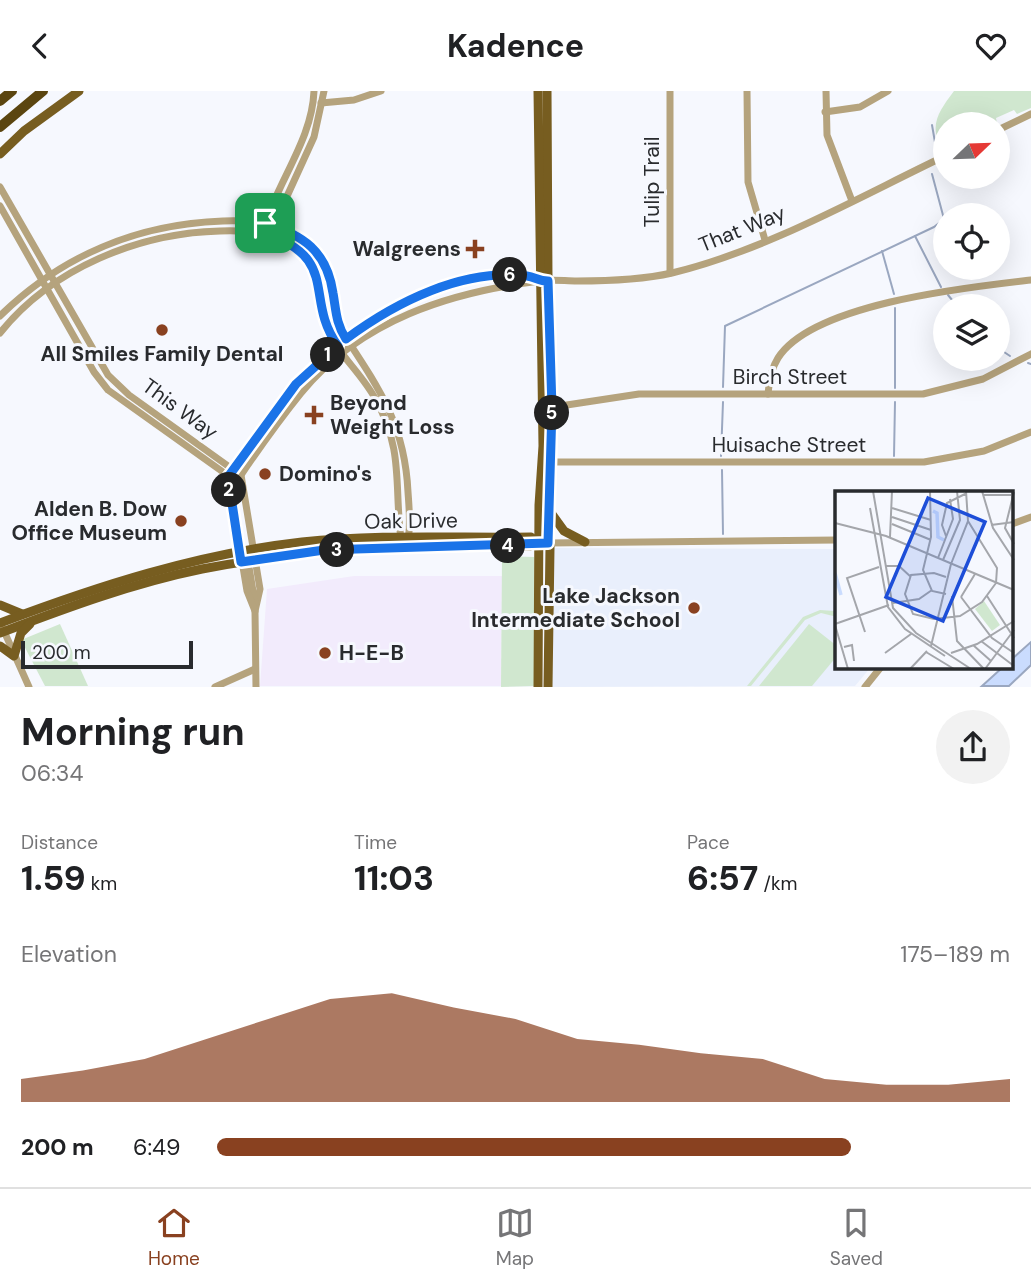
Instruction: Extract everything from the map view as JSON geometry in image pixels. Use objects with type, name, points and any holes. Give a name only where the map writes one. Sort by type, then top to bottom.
[{"type":"highway","points":[[0,101],[12,91]]},
{"type":"highway","points":[[0,127],[43,91]]},
{"type":"main road","points":[[0,154],[24,131],[79,91]]},
{"type":"main road","points":[[538,91],[547,408],[538,687]]},
{"type":"main road","points":[[543,281],[547,91]]},
{"type":"main road","points":[[0,144],[18,131],[24,131]]},
{"type":"main road","points":[[546,462],[548,507],[544,543],[548,687]]},
{"type":"main road","points":[[548,507],[557,526],[585,542]]},
{"type":"main road","name":"Oak Drive","points":[[1,626],[35,620],[120,590],[303,543],[404,540],[530,546],[544,543]]},
{"type":"main road","name":"Oak Drive","points":[[1,626],[22,614],[161,569],[248,557]]},
{"type":"main road","points":[[0,605],[22,614]]},
{"type":"main road","points":[[0,646],[15,656],[21,633],[35,620]]},
{"type":"street","points":[[309,136],[314,91]]},
{"type":"street","points":[[267,234],[323,103],[324,91]]},
{"type":"street","points":[[313,104],[354,100],[381,91]]},
{"type":"street","name":"Tulip Trail","points":[[670,91],[670,273]]},
{"type":"street","points":[[747,91],[748,182],[765,240]]},
{"type":"street","points":[[826,91],[827,135],[832,156],[852,201]]},
{"type":"street","points":[[825,112],[860,107],[888,91]]},
{"type":"street","points":[[1010,124],[1031,114]]},
{"type":"street","name":"That Way","points":[[241,475],[302,391],[352,347],[418,309],[480,290],[543,281],[623,280],[670,273],[721,258],[765,240],[933,162]]},
{"type":"street","name":"This Way","points":[[0,187],[100,363],[116,385],[241,475]]},
{"type":"street","name":"This Way","points":[[0,206],[94,372],[110,392],[228,477]]},
{"type":"street","points":[[0,316],[51,274],[98,248],[149,229],[192,222],[244,220],[270,224],[304,239],[322,260],[332,285],[337,323],[385,398],[402,441],[407,470],[404,540]]},
{"type":"street","points":[[0,333],[55,283],[100,258],[151,240],[198,231],[246,230],[267,234],[298,249],[315,270],[326,328],[367,384],[389,429],[399,471],[404,540]]},
{"type":"street","name":"That Way","points":[[228,477],[296,384],[346,339],[414,298],[473,279],[530,276],[543,281]]},
{"type":"street","points":[[473,279],[480,290]]},
{"type":"street","points":[[768,394],[773,368],[785,350],[805,334],[847,316],[918,295],[1031,280]]},
{"type":"street","name":"Birch Street","points":[[547,408],[618,395],[940,391],[983,379],[1031,354]]},
{"type":"street","name":"Huisache Street","points":[[546,462],[924,462],[984,451],[1031,432]]},
{"type":"street","points":[[255,611],[247,591],[248,557],[241,475],[228,477],[248,557],[260,589],[255,611],[256,687]]},
{"type":"street","points":[[1014,523],[1031,517]]},
{"type":"street","name":"Oak Drive","points":[[544,543],[835,540]]},
{"type":"street","points":[[1,626],[29,687]]},
{"type":"street","points":[[215,687],[255,669]]},
{"type":"street","points":[[865,687],[879,669]]},
{"type":"shaded area","name":"Lake Jackson Intermediate School","points":[[552,548],[835,549],[835,669],[869,669],[855,686],[552,687]]},
{"type":"shaded area","points":[[354,576],[502,576],[501,686],[260,686],[267,589]]},
{"type":"green space","points":[[954,91],[1031,91],[1031,108],[1017,114],[1014,110],[940,112]]},
{"type":"green space","points":[[502,556],[534,557],[534,686],[501,687]]},
{"type":"green space","points":[[820,610],[835,613],[835,616],[821,613],[805,620],[751,686],[747,686],[803,617]]},
{"type":"green space","points":[[60,624],[88,686],[45,686],[21,640]]},
{"type":"green space","points":[[809,624],[835,644],[835,658],[812,686],[759,686]]},
{"type":"water","points":[[1031,642],[1031,665],[1009,686],[982,686],[1001,669],[1014,669],[1014,657]]},
{"type":"waterway","points":[[932,125],[933,131]]},
{"type":"waterway","points":[[723,387],[725,326],[934,227],[944,219],[932,174]]},
{"type":"waterway","points":[[915,236],[941,287]]},
{"type":"waterway","points":[[882,251],[894,294]]},
{"type":"waterway","points":[[895,308],[895,388]]},
{"type":"waterway","points":[[721,456],[723,402]]},
{"type":"waterway","points":[[894,456],[895,402]]},
{"type":"waterway","points":[[722,470],[723,534]]},
{"type":"place","name":"Walgreens","points":[[475,249]]},
{"type":"place","name":"All Smiles Family Dental","points":[[162,330]]},
{"type":"place","name":"Beyond Weight Loss","points":[[314,415]]},
{"type":"place","name":"Domino's","points":[[265,474]]},
{"type":"place","name":"Alden B. Dow Office Museum","points":[[181,521]]},
{"type":"place","name":"Lake Jackson Intermediate School","points":[[694,608]]},
{"type":"place","name":"H-E-B","points":[[325,653]]},
{"type":"route","points":[[265,223],[288,230],[304,239],[322,260],[332,285],[337,323],[346,339],[402,305],[453,284],[506,275],[530,276],[538,281],[548,281],[552,408],[548,543],[530,546],[404,546],[324,550],[241,562],[228,477],[296,384],[338,346],[326,328],[321,287],[315,270],[305,255],[291,244],[263,233],[265,223]]}]
